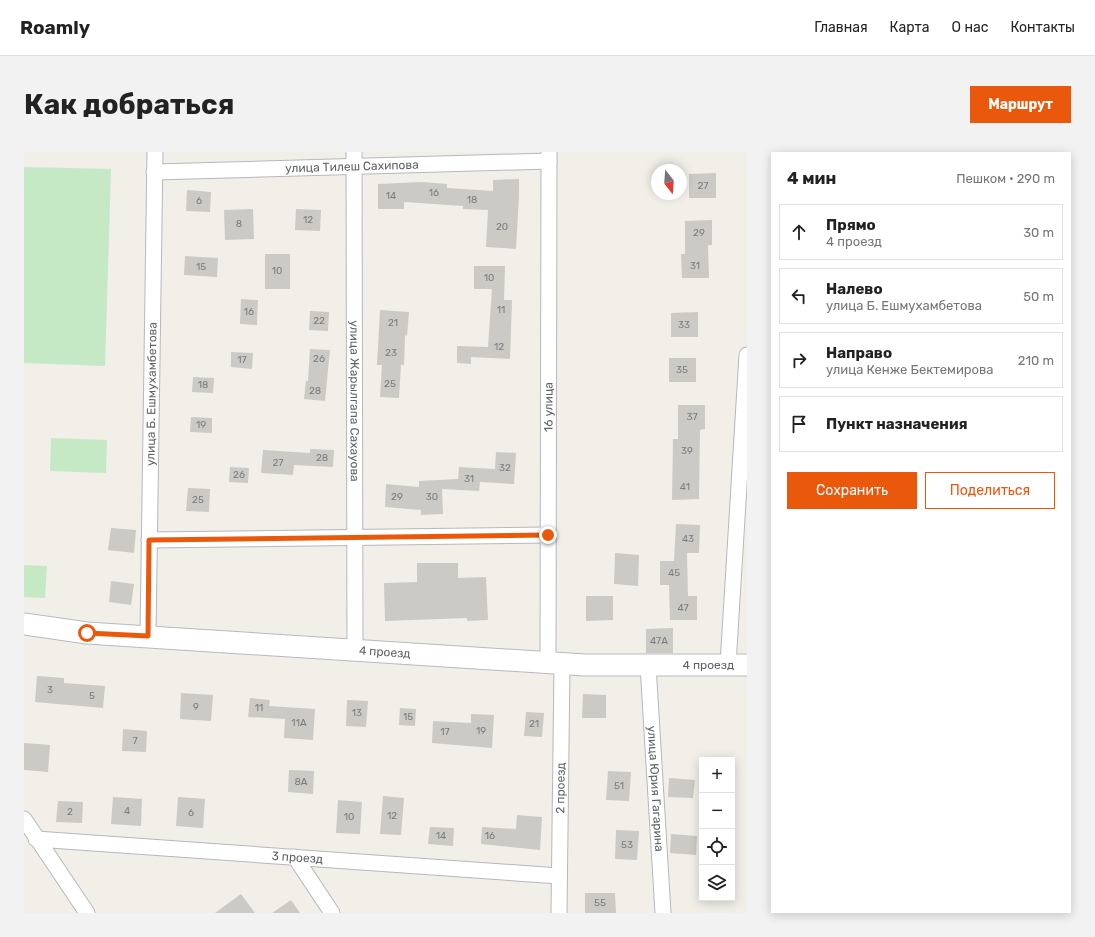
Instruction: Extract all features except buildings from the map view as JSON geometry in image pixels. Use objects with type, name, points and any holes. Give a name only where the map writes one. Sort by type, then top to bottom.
[{"type":"street","name":"улица Б. Ешмухамбетова","points":[[148,636],[154,152]]},
{"type":"street","name":"улица Тилеш Сахипова","points":[[154,172],[354,159],[549,156]]},
{"type":"street","name":"16 улица","points":[[549,156],[548,535],[555,663]]},
{"type":"street","name":"улица Жарылгапа Сахауова","points":[[354,159],[355,650]]},
{"type":"street","points":[[737,665],[747,355]]},
{"type":"street","points":[[149,540],[548,535]]},
{"type":"street","name":"4 проезд","points":[[24,624],[87,633],[555,663],[737,665]]},
{"type":"street","name":"2 проезд","points":[[555,663],[559,913]]},
{"type":"street","name":"улица Юрия Гагарина","points":[[648,665],[663,913]]},
{"type":"street","points":[[24,819],[87,913]]},
{"type":"street","name":"3 проезд","points":[[36,839],[559,876]]},
{"type":"street","points":[[295,858],[332,913]]},
{"type":"green space","points":[[24,167],[111,169],[105,366],[24,363]]},
{"type":"green space","points":[[51,438],[107,440],[106,473],[50,471]]},
{"type":"green space","points":[[24,565],[47,566],[45,598],[24,597]]},
{"type":"route","points":[[87,633],[148,636],[149,540],[548,535]]}]
